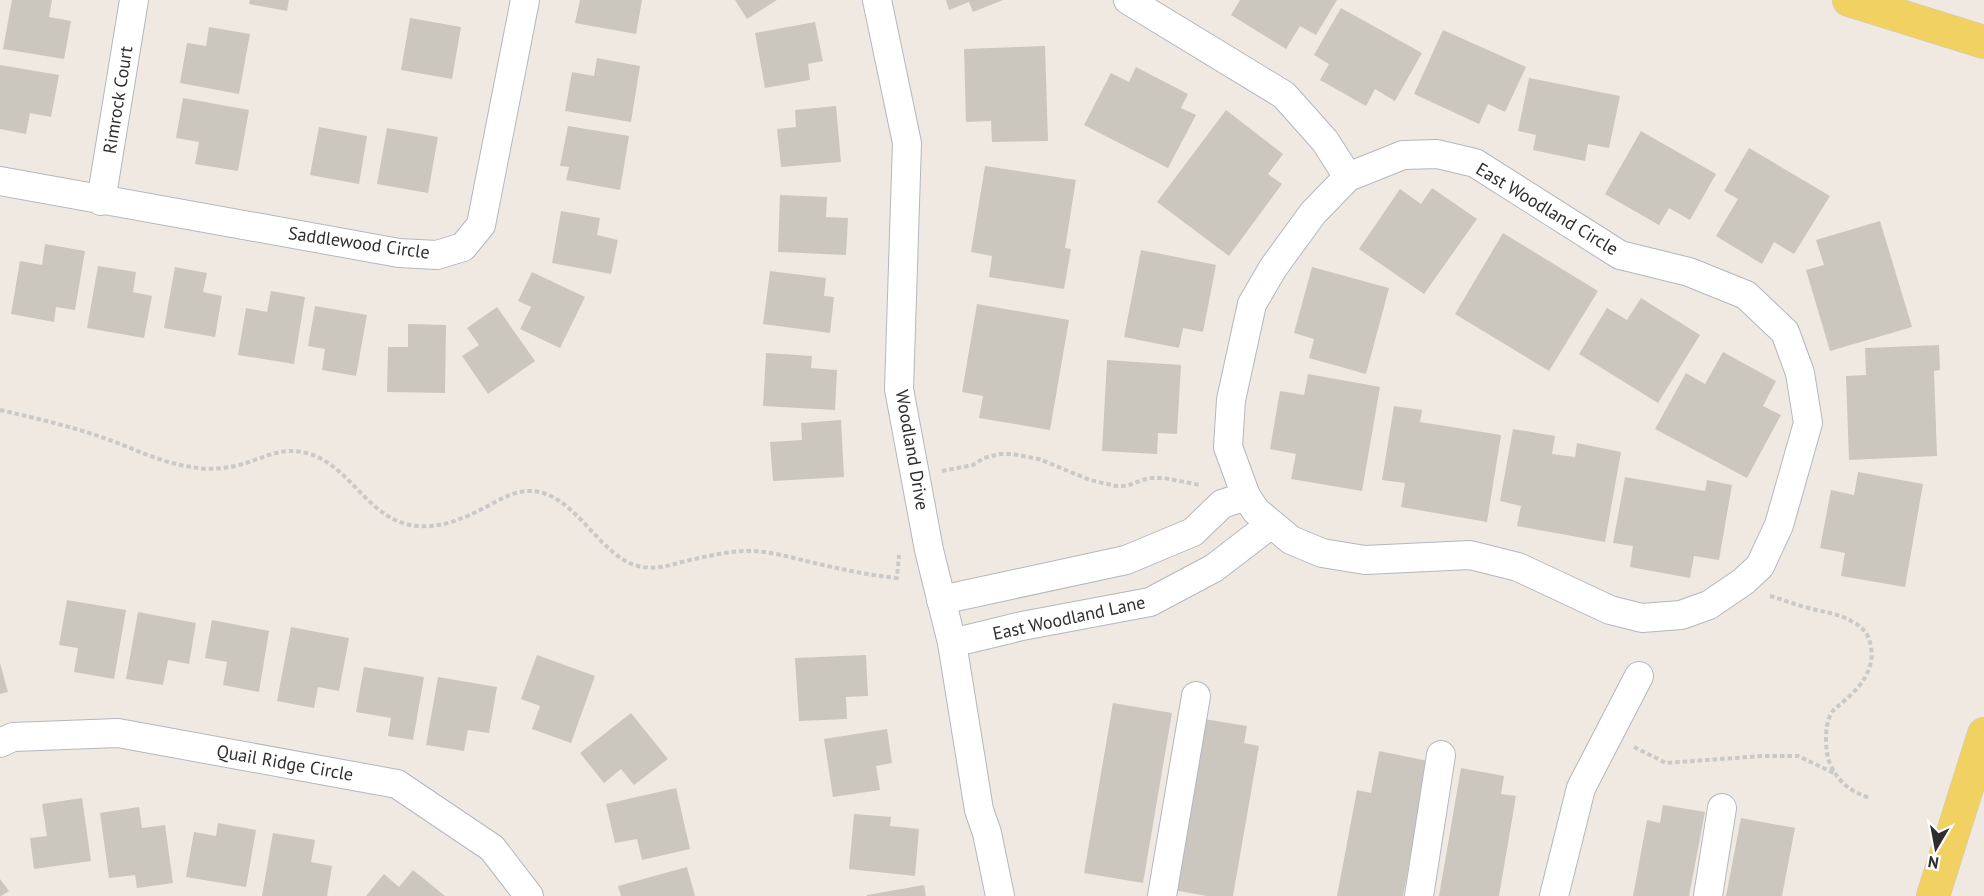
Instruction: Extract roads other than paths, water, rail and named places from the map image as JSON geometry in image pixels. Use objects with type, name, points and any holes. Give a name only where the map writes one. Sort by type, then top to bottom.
[{"type":"main road","points":[[1849,0],[1984,42]]},
{"type":"main road","points":[[1933,896],[1984,734]]},
{"type":"street","name":"Rimrock Court","points":[[101,201],[134,0]]},
{"type":"street","name":"Saddlewood Circle","points":[[0,181],[399,253],[437,255],[463,247],[481,225],[525,0]]},
{"type":"street","name":"Woodland Drive","points":[[877,0],[907,143],[899,390],[929,550],[952,643],[979,810],[987,833],[1000,896]]},
{"type":"street","points":[[1128,0],[1284,95],[1325,141],[1348,177]]},
{"type":"street","name":"East Woodland Circle","points":[[1437,154],[1474,163],[1620,255],[1689,272],[1746,295],[1785,332],[1800,373],[1808,423],[1779,525],[1760,566],[1744,581],[1709,605],[1681,615],[1642,618],[1610,610],[1518,567],[1470,555],[1365,560],[1322,553],[1291,540],[1256,511],[1234,500],[1228,447],[1231,400],[1252,304],[1273,267],[1313,213],[1348,177],[1403,155],[1437,154]]},
{"type":"street","points":[[941,600],[1126,560],[1193,532],[1234,500]]},
{"type":"street","name":"East Woodland Lane","points":[[952,643],[1022,626],[1150,602],[1214,568],[1270,524]]},
{"type":"street","points":[[1554,896],[1581,788],[1639,676]]},
{"type":"street","points":[[1162,896],[1196,696]]},
{"type":"street","name":"Quail Ridge Circle","points":[[0,742],[13,737],[118,733],[397,784],[492,848],[529,896]]},
{"type":"street","points":[[1419,896],[1441,755]]},
{"type":"street","points":[[1708,896],[1722,808]]}]
